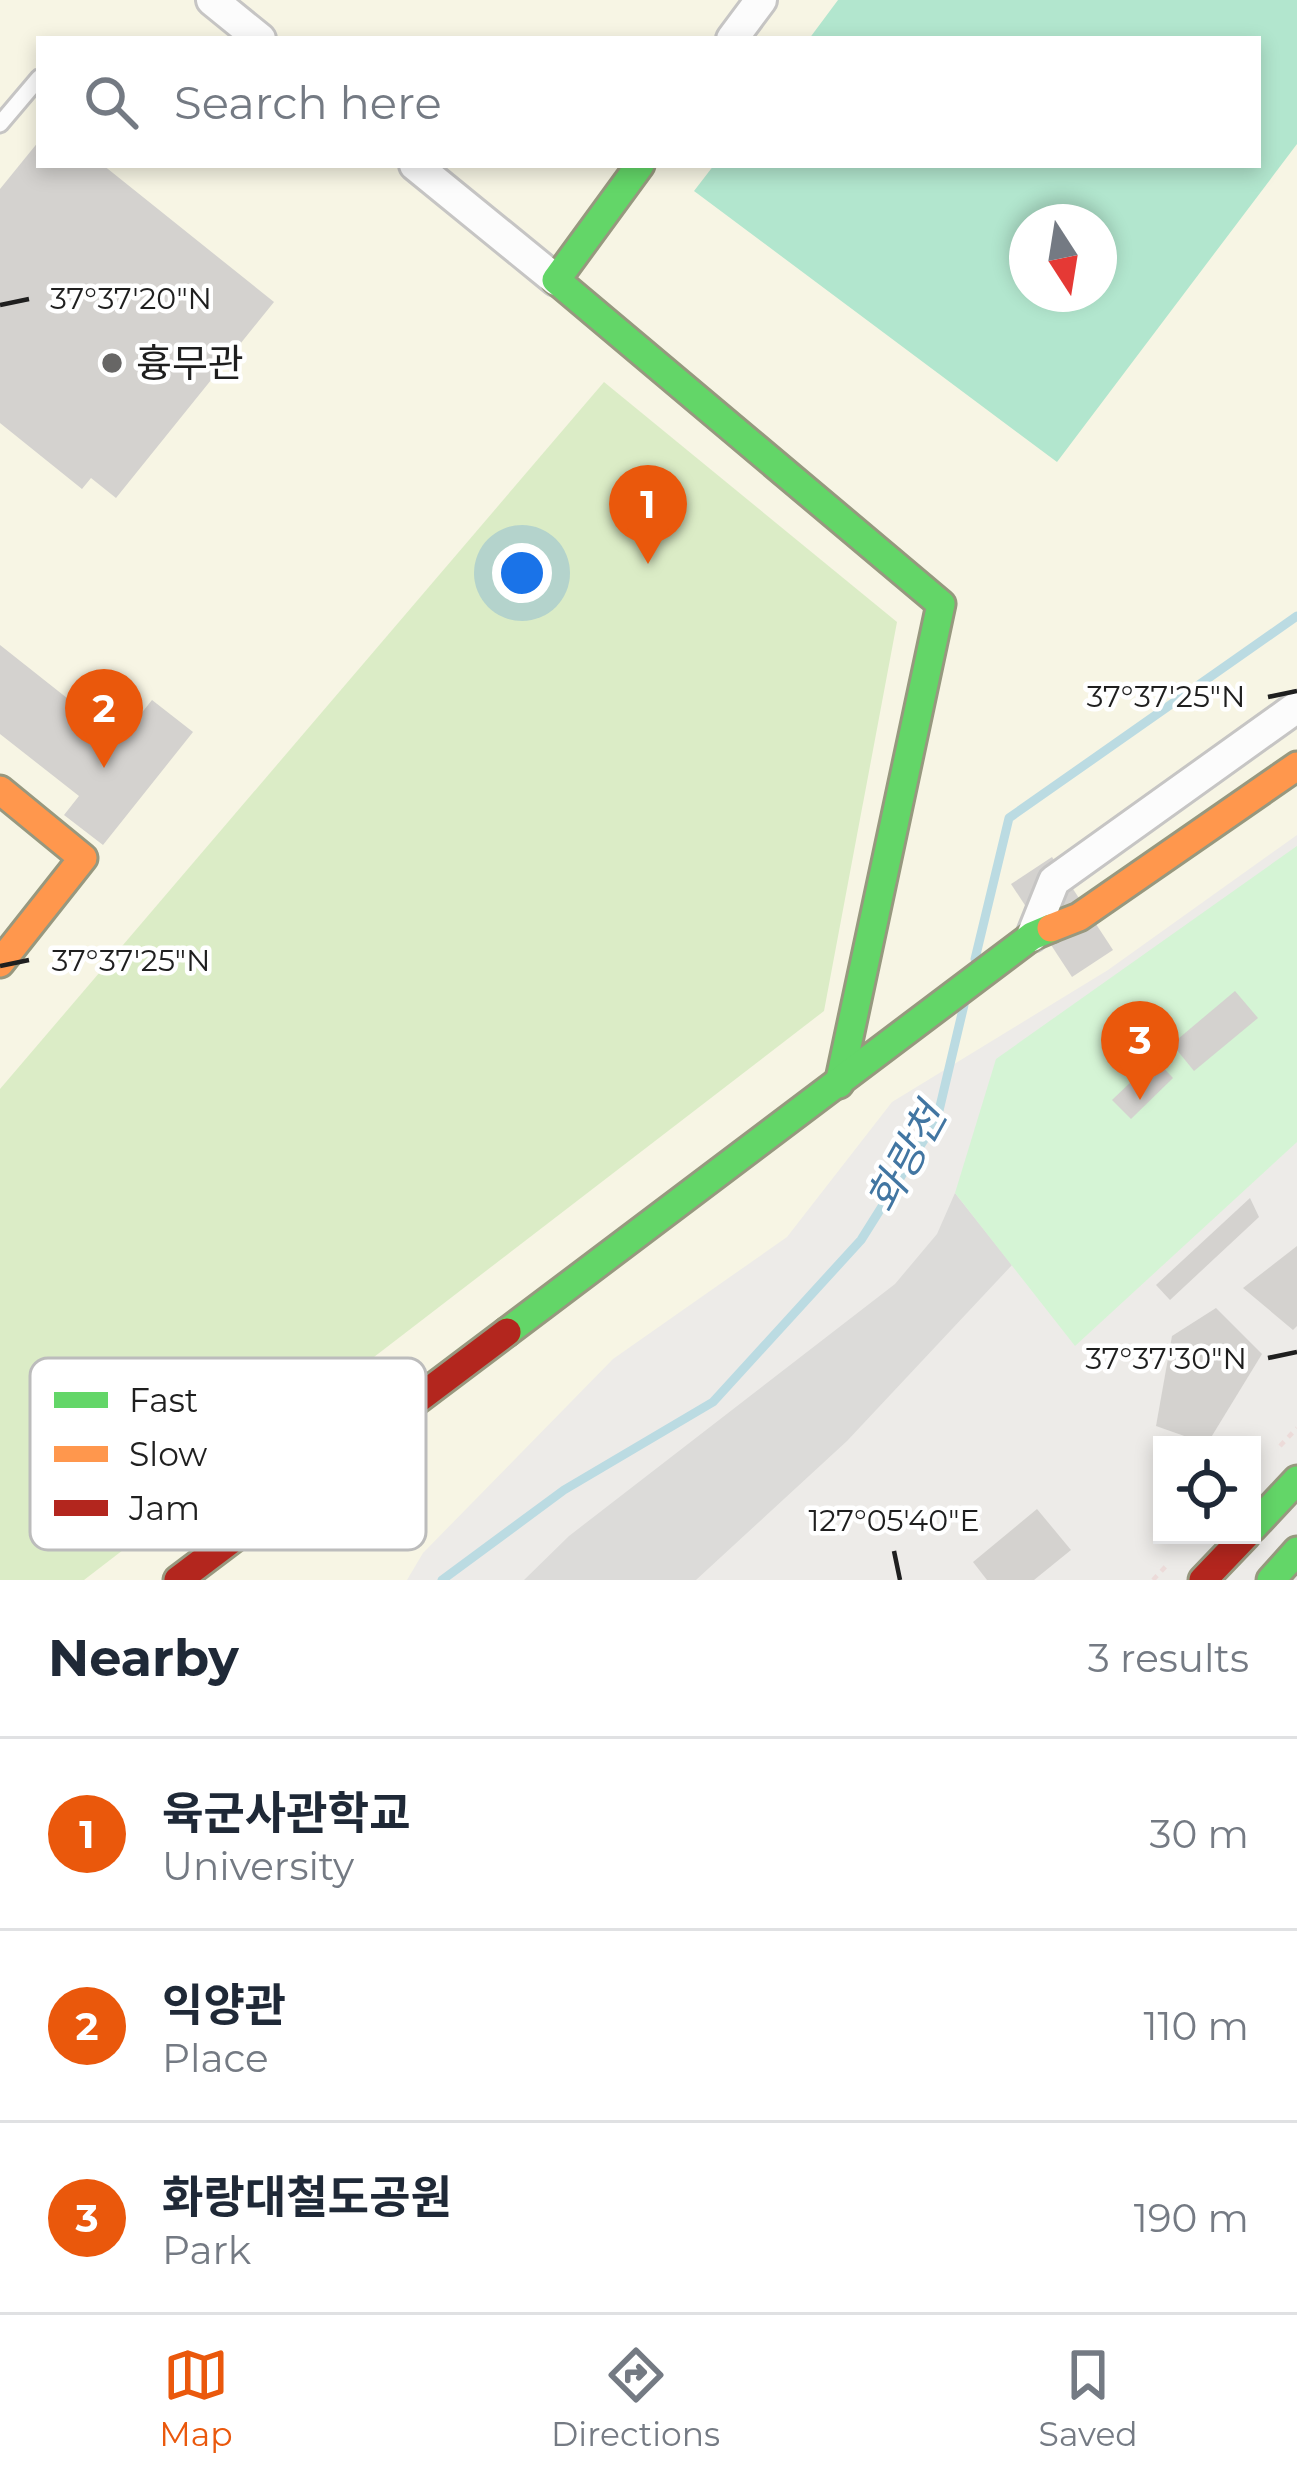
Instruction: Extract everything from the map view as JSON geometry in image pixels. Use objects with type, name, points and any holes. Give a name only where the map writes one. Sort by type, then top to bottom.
[{"type":"street","points":[[735,36],[761,0]]},
{"type":"street","points":[[218,2],[257,36]]},
{"type":"street","points":[[419,168],[941,604],[839,1084]]},
{"type":"street","points":[[556,280],[638,168]]},
{"type":"street","points":[[1032,936],[1054,881],[1297,707]]},
{"type":"street","points":[[426,1394],[1032,936],[1079,917],[1297,766]]},
{"type":"street","points":[[0,790],[83,858],[0,963]]},
{"type":"street","points":[[1261,1518],[1297,1480]]},
{"type":"street","points":[[1203,1580],[1237,1544]]},
{"type":"street","points":[[178,1580],[218,1550]]},
{"type":"street","points":[[1271,1580],[1297,1551]]},
{"type":"lane","points":[[0,124],[36,82]]},
{"type":"shaded area","points":[[0,0],[1297,0],[1297,835],[1108,970],[892,1102],[787,1237],[613,1359],[426,1550],[426,1358],[30,1358],[30,1550],[426,1550],[407,1580],[0,1580]]},
{"type":"shaded area","points":[[955,1193],[1012,1265],[847,1441],[696,1580],[524,1580],[569,1536],[895,1284],[937,1234]]},
{"type":"green space","points":[[838,0],[1297,0],[1297,144],[1057,462],[694,191],[712,168],[1261,168],[1261,36],[811,36]]},
{"type":"green space","points":[[604,382],[897,622],[824,1011],[373,1358],[30,1358],[30,1550],[123,1550],[84,1580],[0,1580],[0,1089]]},
{"type":"green space","points":[[1297,846],[1297,1142],[1075,1346],[955,1193],[996,1059]]},
{"type":"building","name":"흉무관","points":[[36,145],[36,168],[107,168],[274,302],[116,498],[91,478],[82,489],[0,423],[0,189]]},
{"type":"building","points":[[0,645],[120,740],[152,700],[193,732],[103,845],[64,815],[79,796],[0,734]]},
{"type":"building","points":[[1052,857],[1113,950],[1072,977],[1011,884]]},
{"type":"building","points":[[1235,991],[1258,1018],[1194,1071],[1172,1044]]},
{"type":"building","points":[[1155,1059],[1173,1078],[1131,1119],[1112,1100]]},
{"type":"building","points":[[1250,1198],[1259,1217],[1170,1300],[1156,1285]]},
{"type":"building","points":[[1297,1246],[1297,1326],[1293,1330],[1243,1288]]},
{"type":"building","points":[[1216,1308],[1262,1354],[1212,1436],[1184,1436],[1156,1426],[1172,1336]]},
{"type":"building","points":[[1037,1509],[1071,1550],[1034,1580],[987,1580],[973,1562]]},
{"type":"waterway","name":"화랑천","points":[[975,959],[1009,818],[1297,616]]},
{"type":"waterway","name":"화랑천","points":[[442,1580],[564,1490],[713,1402],[861,1240],[937,1119],[964,1005]]},
{"type":"traffic: fast","points":[[638,168],[556,280],[941,604],[839,1084]]},
{"type":"traffic: fast","points":[[507,1332],[1032,936],[1051,928]]},
{"type":"traffic: fast","points":[[1261,1518],[1297,1480]]},
{"type":"traffic: fast","points":[[1271,1580],[1297,1551]]},
{"type":"traffic: slow","points":[[1051,928],[1079,917],[1297,766]]},
{"type":"traffic: slow","points":[[0,790],[83,858],[0,963]]},
{"type":"traffic: jam","points":[[426,1393],[507,1332]]},
{"type":"traffic: jam","points":[[1203,1580],[1237,1544]]},
{"type":"traffic: jam","points":[[178,1580],[218,1550]]},
{"type":"place","name":"흉무관","points":[[112,363]]},
{"type":"place","name":"육군사관학교","points":[[648,564]]},
{"type":"place","name":"익양관","points":[[104,768]]},
{"type":"place","name":"화랑대철도공원","points":[[1140,1100]]}]
